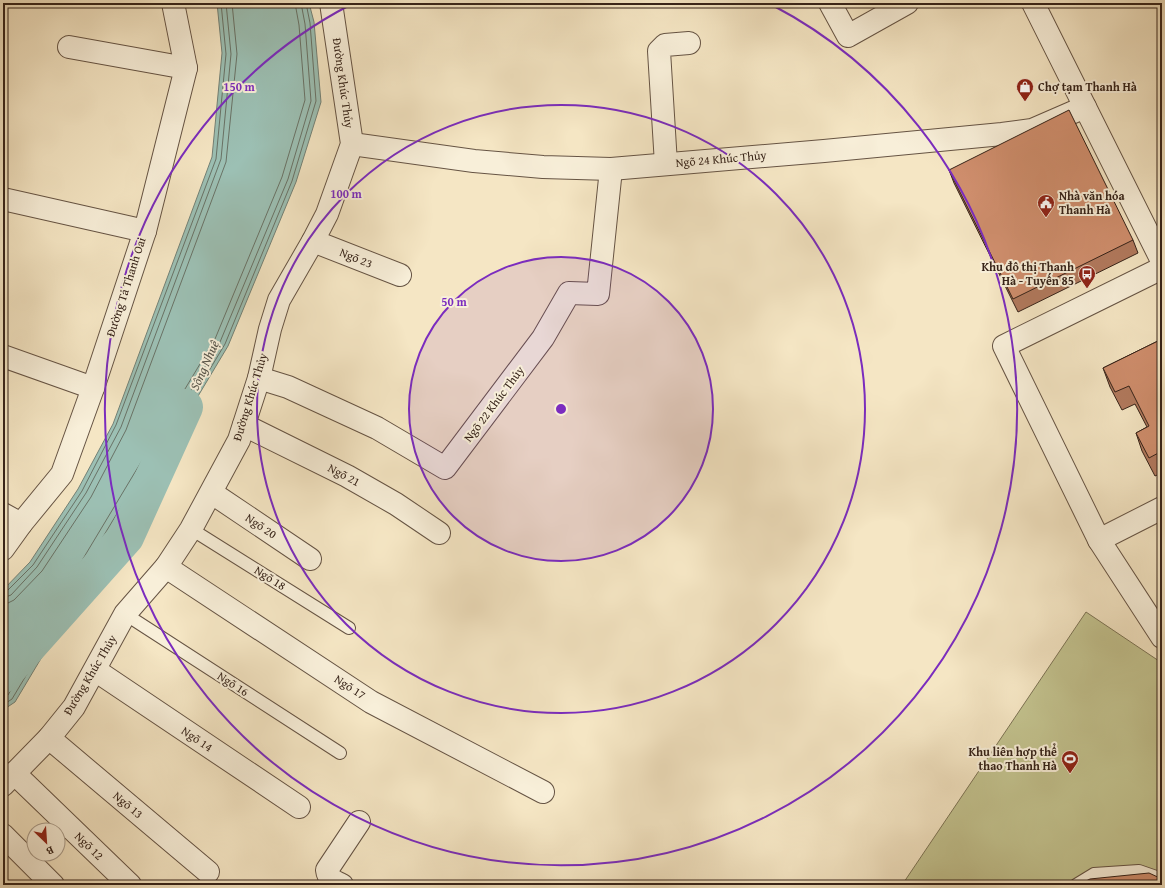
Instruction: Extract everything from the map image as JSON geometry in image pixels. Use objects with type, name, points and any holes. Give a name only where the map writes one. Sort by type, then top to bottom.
[{"type":"street","name":"Đường Tả Thanh Oai","points":[[3,549],[12,519],[62,474],[93,388],[145,231],[186,68],[173,3]]},
{"type":"street","name":"Đường Khúc Thủy","points":[[8,779],[49,738],[74,707],[125,614],[166,567],[191,529],[212,493],[239,440],[259,378],[270,329],[279,300],[327,214],[352,144],[331,3]]},
{"type":"street","points":[[830,3],[848,36],[907,3]]},
{"type":"street","points":[[1033,3],[1162,261]]},
{"type":"street","points":[[666,164],[659,51],[665,45],[689,43]]},
{"type":"street","points":[[69,47],[186,68]]},
{"type":"street","name":"Ngõ 24 Khúc Thủy","points":[[352,144],[490,162],[543,167],[611,169],[1002,134],[1032,130],[1085,108]]},
{"type":"street","name":"Ngõ 22 Khúc Thủy","points":[[259,378],[288,387],[377,428],[445,468],[543,338],[569,293],[598,294],[611,169]]},
{"type":"street","points":[[3,199],[145,231]]},
{"type":"street","name":"Ngõ 23","points":[[313,241],[400,275]]},
{"type":"street","points":[[1162,268],[1004,346],[1100,540],[1162,637]]},
{"type":"street","points":[[3,356],[93,388]]},
{"type":"street","name":"Ngõ 21","points":[[244,425],[347,476],[396,504],[439,533]]},
{"type":"street","name":"Ngõ 20","points":[[212,493],[310,559]]},
{"type":"street","points":[[1100,540],[1162,508]]},
{"type":"street","name":"Ngõ 17","points":[[166,567],[371,702],[543,792]]},
{"type":"street","name":"Ngõ 14","points":[[95,670],[298,807]]},
{"type":"street","name":"Ngõ 13","points":[[49,738],[208,872]]},
{"type":"street","name":"Ngõ 12","points":[[8,779],[130,885]]},
{"type":"street","points":[[342,885],[332,880],[328,876],[327,870],[358,822]]},
{"type":"street","points":[[3,835],[53,885]]},
{"type":"lane","name":"Ngõ 18","points":[[191,529],[349,628]]},
{"type":"lane","name":"Ngõ 16","points":[[125,614],[340,753]]},
{"type":"lane","points":[[1076,885],[1094,874],[1140,871],[1162,879]]},
{"type":"green space","name":"Khu liên hợp thể thao Thanh Hà","points":[[1086,612],[1162,663],[1162,885],[902,885]]},
{"type":"water","points":[[217,3],[309,3],[314,22],[321,102],[296,182],[228,346],[15,702],[3,710],[3,590],[30,562],[78,489],[113,424],[212,157],[222,53]]},
{"type":"building","name":"Nhà văn hóa Thanh Hà","points":[[1069,110],[1133,240],[1013,299],[949,170]]},
{"type":"building","points":[[1162,339],[1162,451],[1149,458],[1136,433],[1149,426],[1129,386],[1115,392],[1103,368]]},
{"type":"building","points":[[1149,873],[1162,879],[1162,885],[1078,885],[1090,879]]},
{"type":"waterway","name":"Sông Nhuệ","points":[[3,675],[126,537],[185,407]]},
{"type":"place","name":"Chợ tạm Thanh Hà","points":[[1025,102]]},
{"type":"place","name":"Nhà văn hóa Thanh Hà","points":[[1046,218]]},
{"type":"place","name":"Khu đô thị Thanh Hà - Tuyến 85","points":[[1087,289]]},
{"type":"place","name":"Khu liên hợp thể thao Thanh Hà","points":[[1070,774]]}]
